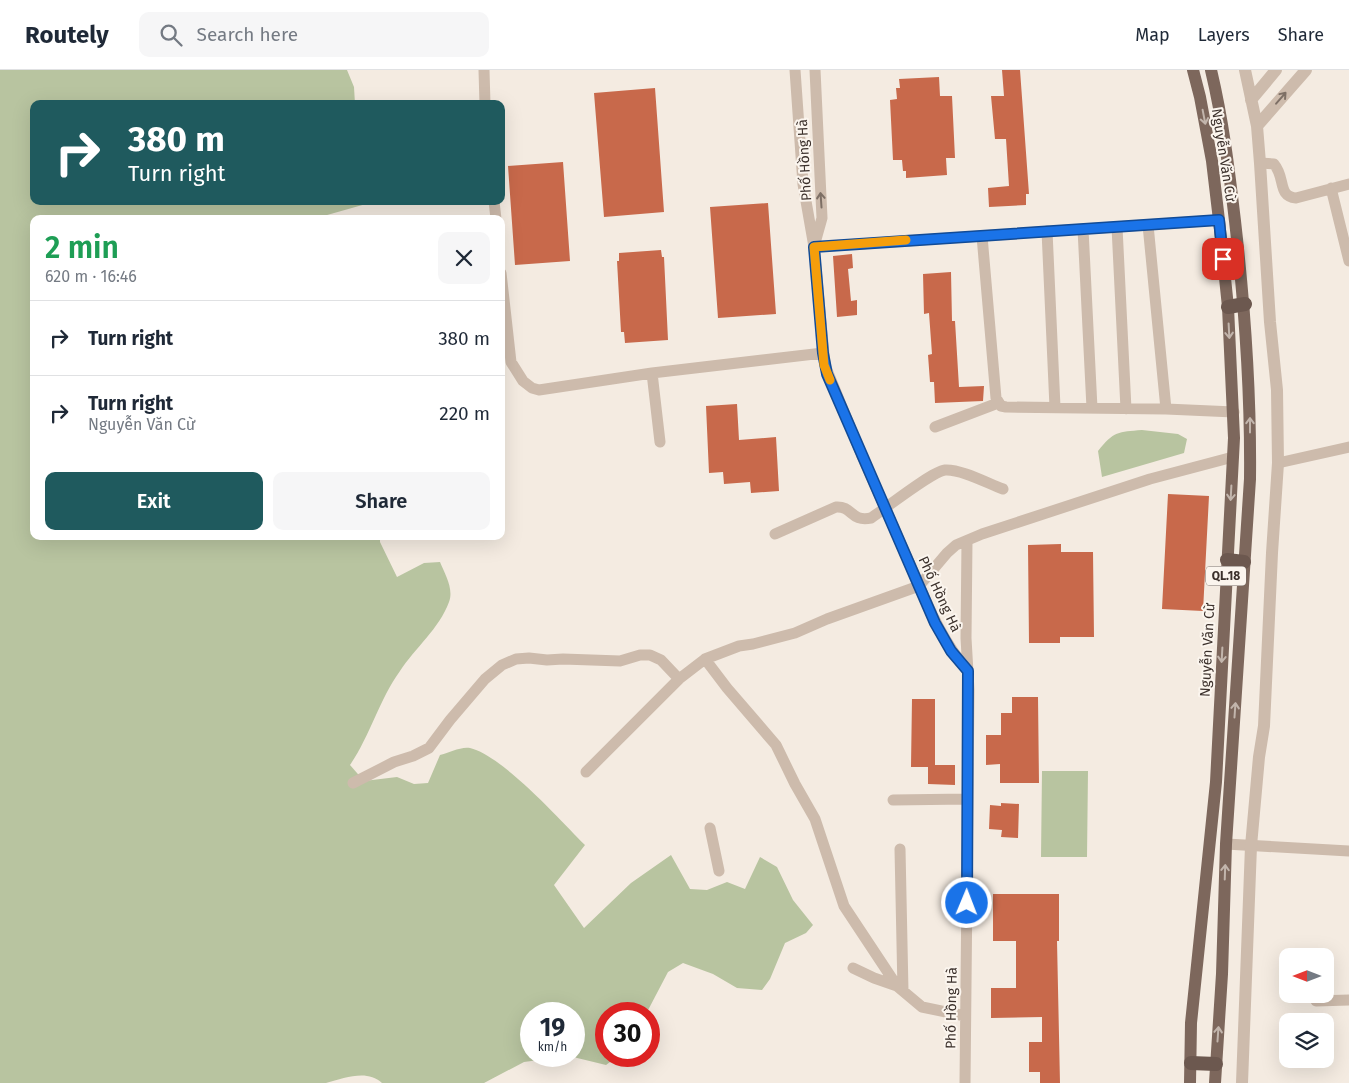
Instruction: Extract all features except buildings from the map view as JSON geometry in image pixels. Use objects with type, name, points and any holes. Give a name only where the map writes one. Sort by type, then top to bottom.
[{"type":"highway","points":[[1228,306],[1245,304]]},
{"type":"highway","points":[[1227,560],[1244,562]]},
{"type":"highway","points":[[1191,1063],[1216,1064]]},
{"type":"main road","name":"Nguyễn Văn Cừ","points":[[1190,1083],[1191,1023],[1216,782],[1234,412],[1228,306],[1212,160],[1193,70]]},
{"type":"main road","name":"Nguyễn Văn Cừ","points":[[1211,70],[1227,156],[1245,304],[1250,396],[1250,447],[1226,844],[1222,974],[1215,1083]]},
{"type":"street","points":[[484,70],[485,100]]},
{"type":"street","name":"Phố Hồng Hà","points":[[795,70],[803,184],[814,247],[823,353],[827,374],[935,623],[946,642],[968,671],[965,1083]]},
{"type":"street","name":"Phố Hồng Hà","points":[[814,247],[822,218],[815,70]]},
{"type":"street","points":[[1242,1083],[1251,846],[1259,757],[1264,726],[1278,463],[1277,390],[1270,322],[1260,163],[1256,126],[1245,70]]},
{"type":"street","points":[[1251,100],[1276,70]]},
{"type":"street","points":[[1256,126],[1306,70]]},
{"type":"street","points":[[1260,163],[1274,164],[1278,169],[1286,196],[1289,197],[1296,198],[1349,184]]},
{"type":"street","points":[[1331,188],[1349,261]]},
{"type":"street","points":[[814,247],[1219,220]]},
{"type":"street","points":[[1148,225],[1166,409]]},
{"type":"street","points":[[1117,227],[1126,409]]},
{"type":"street","points":[[1083,229],[1092,408]]},
{"type":"street","points":[[1046,231],[1056,407]]},
{"type":"street","points":[[982,236],[996,398],[1001,406],[1006,408],[1056,407],[1234,412]]},
{"type":"street","points":[[505,309],[511,362],[523,382],[539,390],[652,373],[823,353]]},
{"type":"street","points":[[652,373],[660,442]]},
{"type":"street","points":[[935,427],[998,403]]},
{"type":"street","points":[[1278,463],[1349,447]]},
{"type":"street","points":[[586,772],[679,678],[705,658],[739,646],[795,633],[826,619],[919,586],[956,545],[982,534],[1150,479],[1233,457]]},
{"type":"street","points":[[775,534],[836,507],[848,510],[854,517],[862,520],[871,518],[930,476],[943,470],[962,474],[1003,490]]},
{"type":"street","points":[[967,541],[966,638],[968,671]]},
{"type":"street","points":[[353,783],[394,762],[429,748],[485,679],[502,665],[516,659],[547,660],[563,658],[620,661],[640,655],[650,655],[661,660],[679,678]]},
{"type":"street","points":[[705,658],[727,688],[776,745],[815,819],[844,906],[900,989],[922,1008],[966,1016]]},
{"type":"street","points":[[892,800],[967,799]]},
{"type":"street","points":[[710,828],[719,872]]},
{"type":"street","points":[[1226,844],[1349,851]]},
{"type":"street","points":[[900,849],[900,989]]},
{"type":"street","points":[[853,968],[900,989]]},
{"type":"street","points":[[1334,1000],[1349,1000]]},
{"type":"green space","points":[[0,70],[347,70],[354,87],[355,100],[30,100],[30,205],[362,205],[327,215],[30,215],[30,540],[380,540],[397,577],[424,563],[440,562],[450,587],[449,602],[439,621],[393,682],[350,765],[364,781],[397,777],[414,784],[428,783],[440,755],[459,749],[470,748],[483,753],[498,763],[546,805],[585,845],[554,885],[584,928],[631,883],[671,855],[690,889],[707,890],[727,882],[745,889],[760,857],[777,867],[793,900],[813,925],[806,933],[785,943],[770,979],[762,990],[737,988],[713,974],[683,963],[668,972],[652,1002],[595,1002],[595,1062],[585,1060],[585,1002],[520,1002],[520,1064],[484,1083],[382,1083],[370,1076],[356,1076],[326,1083],[0,1083]]},
{"type":"green space","points":[[1142,430],[1178,434],[1187,439],[1184,453],[1102,477],[1098,451],[1108,440],[1117,434]]},
{"type":"green space","points":[[1042,771],[1088,771],[1087,857],[1041,857]]},
{"type":"slow traffic","points":[[830,380],[824,365],[814,247],[906,240]]},
{"type":"route","points":[[967,903],[968,671],[951,651],[935,623],[827,374],[824,365],[814,247],[1219,220],[1223,259]]}]
